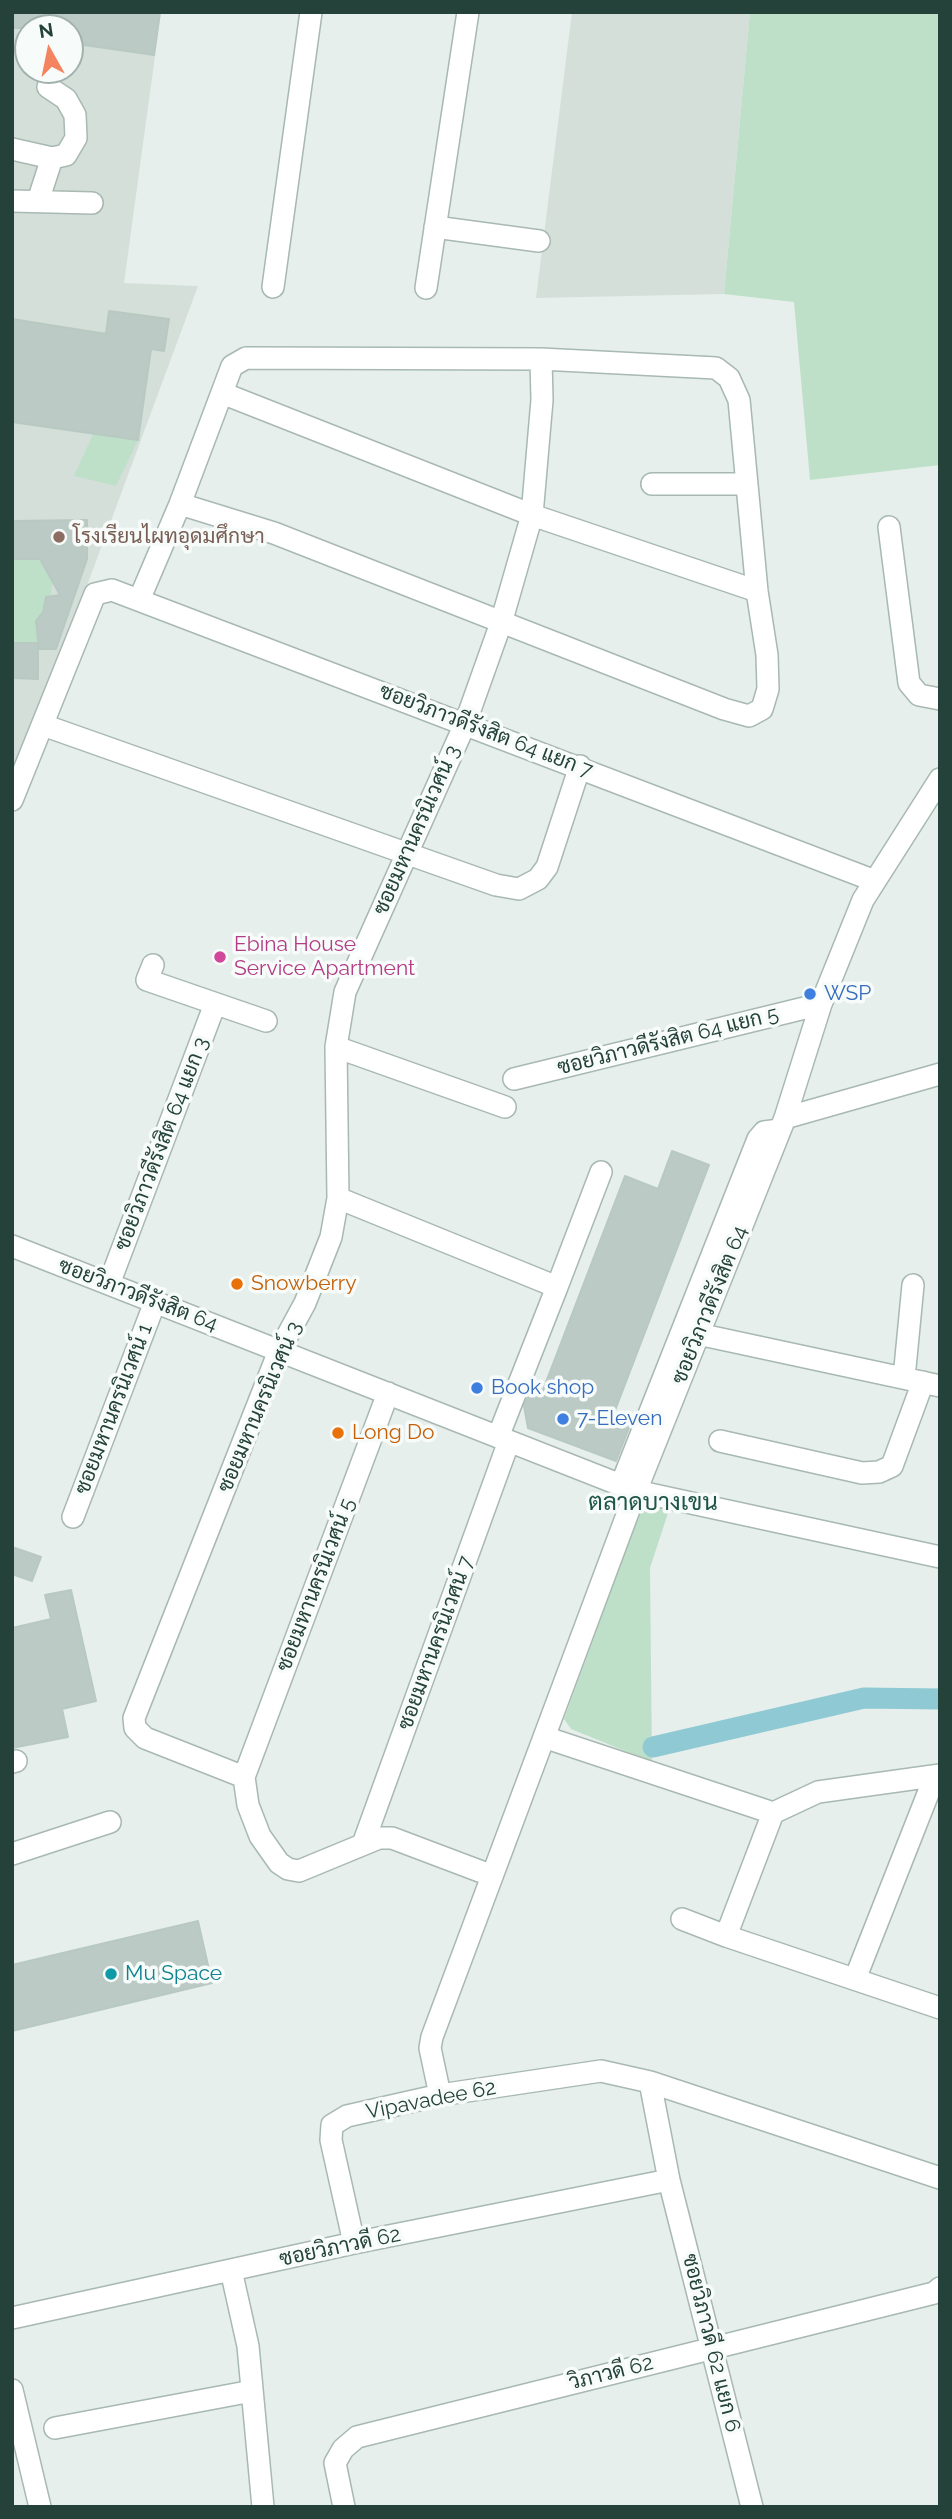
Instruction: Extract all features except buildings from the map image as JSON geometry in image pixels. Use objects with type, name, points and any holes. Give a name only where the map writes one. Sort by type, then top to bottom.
[{"type":"street","points":[[273,287],[311,12]]},
{"type":"street","points":[[426,288],[468,12]]},
{"type":"street","points":[[12,149],[52,158],[66,155],[76,138],[75,114],[66,99],[48,87]]},
{"type":"street","points":[[38,201],[52,158]]},
{"type":"street","points":[[12,201],[92,203]]},
{"type":"street","points":[[435,226],[539,241]]},
{"type":"street","points":[[139,600],[180,504],[232,366],[246,358],[541,359],[716,368],[729,379],[739,400],[757,591],[767,655],[768,688],[762,709],[749,716],[723,709],[274,533],[180,504]]},
{"type":"street","name":"ซอยมหานครนิเวศน์ 3","points":[[244,1777],[145,1738],[135,1728],[134,1718],[279,1350],[305,1303],[331,1237],[338,1198],[336,1047],[345,992],[465,724],[501,623],[532,515],[542,400],[541,359]]},
{"type":"street","points":[[222,393],[532,515],[757,591]]},
{"type":"street","points":[[652,484],[747,484]]},
{"type":"street","points":[[889,527],[909,683],[919,695],[940,699]]},
{"type":"street","name":"ซอยวิภาวดีรังสิต 64 แยก 7","points":[[43,725],[95,594],[112,590],[580,766],[875,881]]},
{"type":"street","points":[[12,800],[43,725],[496,886],[519,889],[538,878],[547,867],[580,766]]},
{"type":"street","name":"ซอยวิภาวดีรังสิต 64","points":[[12,1246],[628,1488],[698,1334],[782,1124],[821,1004],[863,900],[940,779]]},
{"type":"street","points":[[153,965],[147,980],[266,1021]]},
{"type":"street","name":"ซอยวิภาวดีรังสิต 64 แยก 3","points":[[109,1284],[215,1004]]},
{"type":"street","name":"ซอยวิภาวดีรังสิต 64 แยก 5","points":[[514,1079],[821,1004]]},
{"type":"street","points":[[336,1047],[505,1107]]},
{"type":"street","points":[[440,2095],[430,2048],[432,2037],[490,1875],[544,1737],[628,1488],[758,1139],[764,1132],[782,1124],[940,1074]]},
{"type":"street","name":"ซอยมหานครนิเวศน์ 7","points":[[363,1844],[503,1439],[601,1172]]},
{"type":"street","points":[[338,1198],[557,1287]]},
{"type":"street","points":[[720,1441],[862,1473],[879,1472],[892,1466],[922,1382],[913,1285]]},
{"type":"street","name":"ซอยมหานครนิเวศน์ 1","points":[[73,1517],[155,1302]]},
{"type":"street","points":[[698,1334],[922,1382]]},
{"type":"street","name":"ซอยมหานครนิเวศน์ 5","points":[[244,1777],[388,1394]]},
{"type":"street","points":[[628,1488],[940,1557]]},
{"type":"street","points":[[544,1737],[773,1813],[818,1792],[937,1775]]},
{"type":"street","points":[[855,1979],[937,1775]]},
{"type":"street","points":[[244,1777],[248,1805],[260,1836],[279,1863],[289,1869],[299,1871],[363,1844],[392,1838],[490,1875]]},
{"type":"street","points":[[726,1936],[773,1813]]},
{"type":"street","points":[[12,1854],[110,1822]]},
{"type":"street","points":[[682,1919],[940,2008]]},
{"type":"street","name":"Vipavadee 62","points":[[355,2243],[331,2140],[332,2125],[346,2116],[440,2095],[601,2071],[650,2082]]},
{"type":"street","points":[[650,2082],[940,2178]]},
{"type":"street","name":"ซอยวิภาวดี 62 แยก 6","points":[[650,2082],[669,2180],[752,2507]]},
{"type":"street","name":"ซอยวิภาวดี 62","points":[[12,2318],[355,2243],[669,2180]]},
{"type":"street","points":[[231,2270],[248,2346],[263,2507]]},
{"type":"street","name":"วิภาวดี 62","points":[[344,2507],[335,2463],[343,2449],[357,2437],[934,2293],[940,2288]]},
{"type":"street","points":[[12,2390],[40,2507]]},
{"type":"street","points":[[55,2428],[252,2391]]},
{"type":"shaded area","name":"โรงเรียนไผทอุดมศึกษา","points":[[12,12],[161,12],[124,283],[198,286],[12,788]]},
{"type":"shaded area","points":[[572,12],[750,12],[724,294],[536,298]]},
{"type":"green space","points":[[750,12],[940,12],[940,465],[810,480],[794,302],[724,294]]},
{"type":"green space","points":[[94,432],[138,440],[116,486],[74,476]]},
{"type":"green space","points":[[12,559],[40,559],[53,582],[50,596],[46,597],[43,612],[36,621],[38,643],[12,643]]},
{"type":"green space","points":[[644,1501],[670,1507],[650,1568],[652,1762],[571,1729],[564,1719]]},
{"type":"waterway","points":[[653,1747],[864,1698],[940,1699]]},
{"type":"place","name":"โรงเรียนไผทอุดมศึกษา","points":[[59,537]]},
{"type":"place","name":"Ebina House Service Apartment","points":[[220,957]]},
{"type":"place","name":"WSP","points":[[810,994]]},
{"type":"place","name":"Snowberry","points":[[237,1284]]},
{"type":"place","name":"Book shop","points":[[477,1388]]},
{"type":"place","name":"7-Eleven","points":[[563,1419]]},
{"type":"place","name":"Long Do","points":[[338,1433]]},
{"type":"place","name":"Mu Space","points":[[111,1974]]},
{"type":"district","name":"ตลาดบางเขน","points":[[653,1503]]}]
